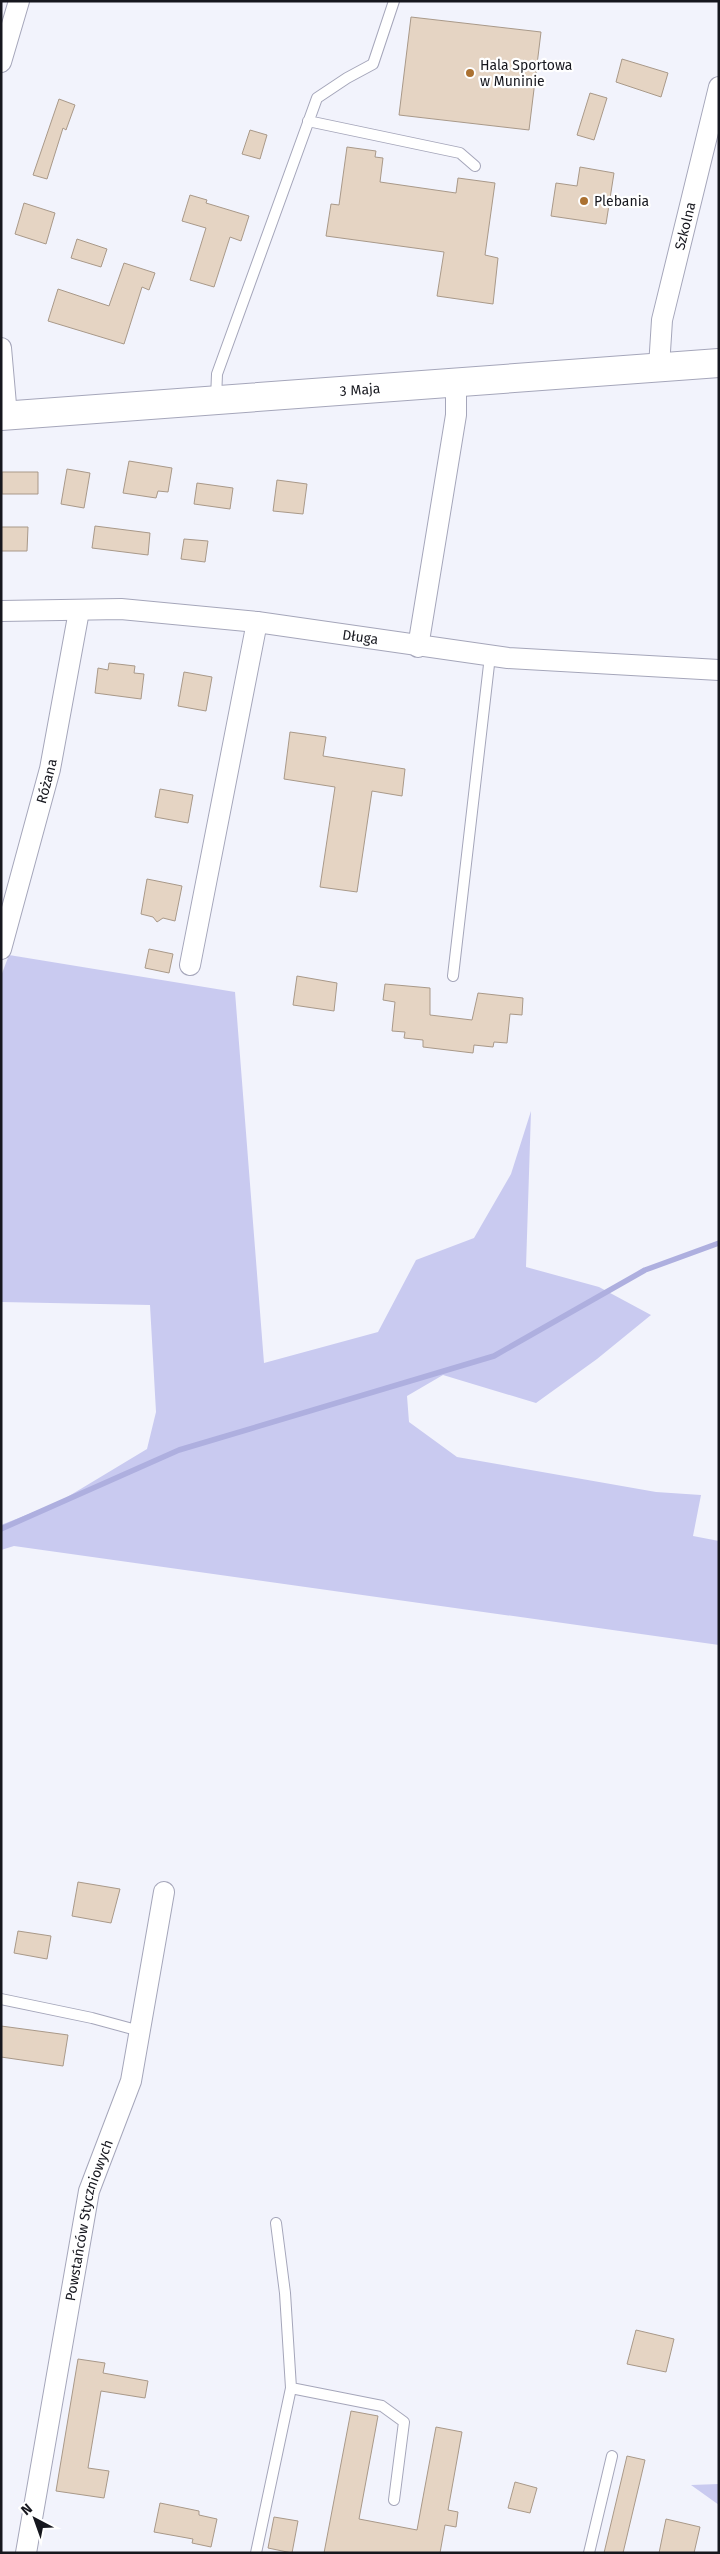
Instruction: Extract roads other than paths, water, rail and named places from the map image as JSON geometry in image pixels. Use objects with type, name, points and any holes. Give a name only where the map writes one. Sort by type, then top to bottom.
[{"type":"street","points":[[1,62],[20,1]]},
{"type":"street","name":"Szkolna","points":[[659,367],[662,320],[719,87]]},
{"type":"street","points":[[1,348],[4,416]]},
{"type":"street","name":"3 Maja","points":[[4,416],[719,363]]},
{"type":"street","points":[[418,647],[456,415],[456,382]]},
{"type":"street","name":"Długa","points":[[1,611],[121,609],[256,622],[490,656],[719,670]]},
{"type":"street","name":"Różana","points":[[1,950],[50,769],[79,611]]},
{"type":"street","points":[[190,965],[256,622]]},
{"type":"street","name":"Powstańców Styczniowych","points":[[26,2553],[89,2191],[132,2081],[164,1892]]},
{"type":"lane","points":[[216,400],[217,374],[317,98],[347,78],[373,64],[394,1]]},
{"type":"lane","points":[[308,122],[460,153],[475,166]]},
{"type":"lane","points":[[453,976],[490,656]]},
{"type":"lane","points":[[1,1999],[92,2018],[140,2032]]},
{"type":"lane","points":[[256,2553],[291,2388],[285,2293],[276,2222]]},
{"type":"lane","points":[[291,2388],[382,2406],[404,2422],[394,2500]]},
{"type":"lane","points":[[589,2553],[612,2456]]},
{"type":"waterway","points":[[1,1529],[179,1450],[494,1356],[645,1270],[719,1243]]},
{"type":"place","name":"Hala Sportowa w Muninie","points":[[470,73]]},
{"type":"place","name":"Plebania","points":[[584,201]]}]
